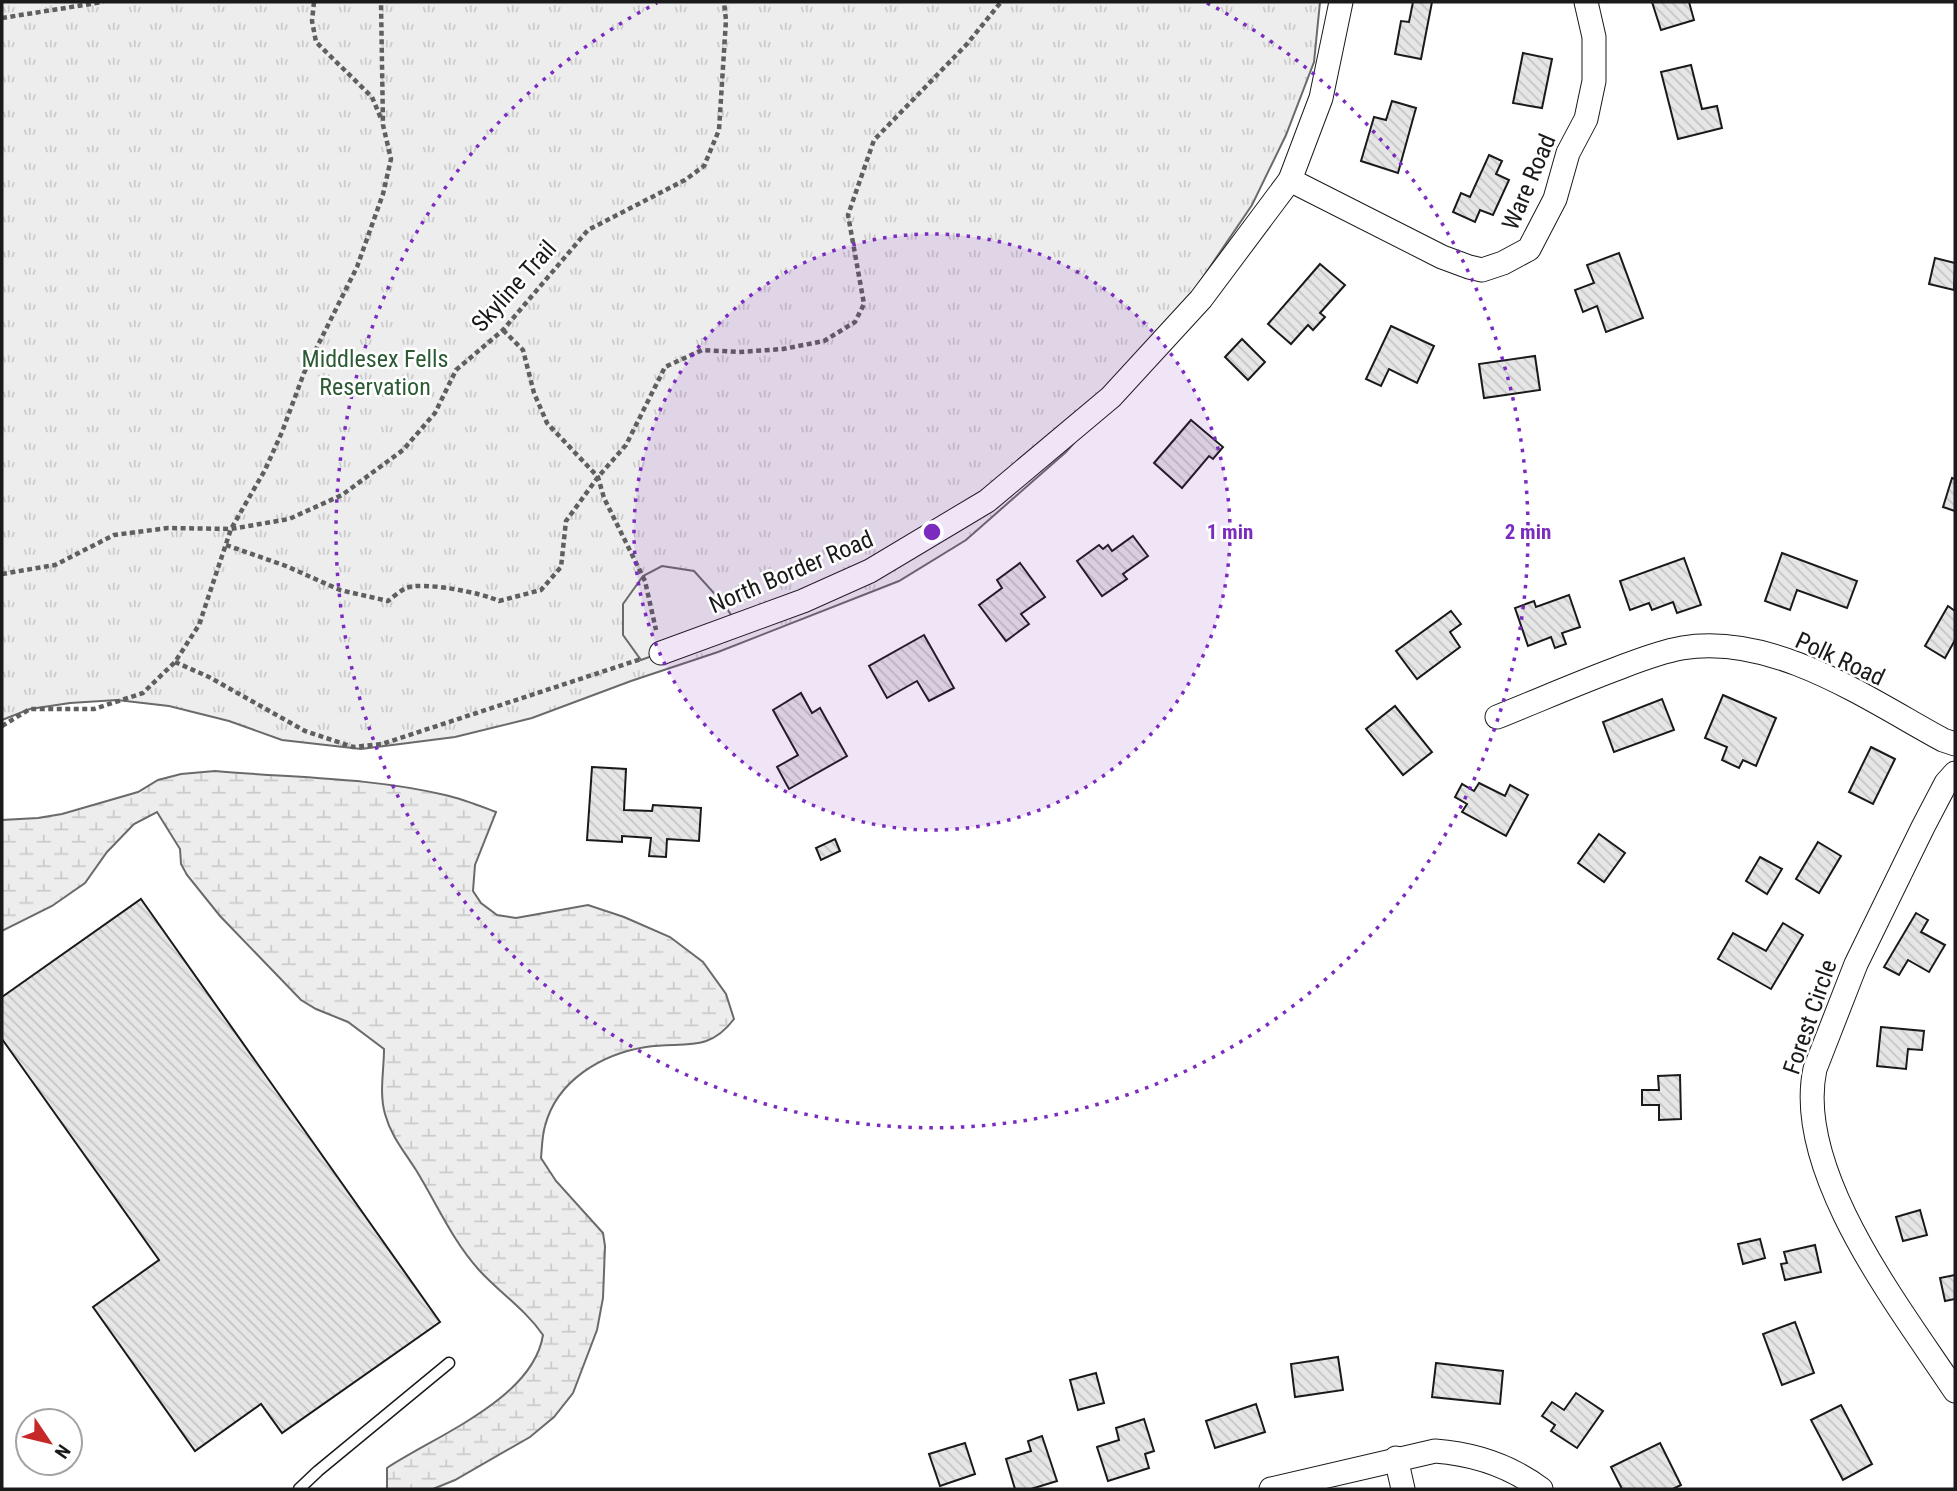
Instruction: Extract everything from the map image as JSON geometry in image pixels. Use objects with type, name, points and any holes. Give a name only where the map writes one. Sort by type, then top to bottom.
[{"type":"street","name":"North Border Road","points":[[661,653],[803,601],[870,571],[987,501],[1111,397],[1201,299],[1290,180],[1321,99],[1341,2]]},
{"type":"street","name":"Ware Road","points":[[1290,180],[1442,257],[1469,267],[1482,270],[1503,263],[1528,249],[1555,199],[1568,153],[1586,118],[1594,81],[1594,37],[1586,2]]},
{"type":"street","name":"Polk Road","points":[[1497,718],[1570,686],[1655,654],[1683,648],[1716,646],[1741,648],[1805,667],[1955,744]]},
{"type":"street","name":"Forest Circle","points":[[1955,774],[1946,783],[1923,827],[1856,964],[1815,1069],[1811,1086],[1813,1115],[1820,1149],[1839,1203],[1886,1286],[1955,1391]]},
{"type":"street","points":[[1271,1489],[1435,1451],[1457,1452],[1504,1466],[1541,1489]]},
{"type":"street","points":[[1396,1458],[1403,1489]]},
{"type":"lane","points":[[299,1489],[449,1363]]},
{"type":"path","points":[[2,18],[103,2]]},
{"type":"path","points":[[2,726],[30,709],[94,709],[143,693],[175,663],[199,625],[230,529],[265,470],[304,373],[358,267],[383,194],[391,159],[383,125],[372,97],[316,42],[312,21],[314,2]]},
{"type":"path","points":[[381,2],[383,125]]},
{"type":"path","name":"Skyline Trail","points":[[2,574],[55,565],[114,535],[168,528],[230,529],[289,519],[342,495],[403,450],[435,413],[456,370],[503,330],[588,230],[685,180],[704,166],[719,130],[726,20],[724,2]]},
{"type":"path","points":[[226,545],[286,566],[340,590],[388,601],[407,587],[426,586],[489,596],[499,601],[541,590],[561,567],[566,521],[626,444],[665,367],[702,350],[783,349],[824,341],[855,322],[864,304],[848,215],[874,140],[967,44],[1001,2]]},
{"type":"path","points":[[175,663],[209,677],[305,732],[354,747],[382,744],[661,653],[645,581],[604,498],[598,477],[548,423],[534,393],[523,350],[503,330]]},
{"type":"green space","name":"Middlesex Fells Reservation","points":[[2,2],[1320,2],[1314,62],[1286,135],[1252,205],[1140,370],[1066,452],[966,540],[899,581],[718,652],[532,718],[455,737],[361,749],[282,740],[229,721],[169,706],[117,700],[30,709],[2,720]]},
{"type":"green space","points":[[215,771],[330,779],[416,789],[452,797],[496,812],[475,865],[473,891],[481,903],[497,915],[516,918],[588,905],[670,937],[703,962],[726,994],[734,1019],[724,1030],[704,1042],[646,1047],[613,1056],[584,1072],[560,1095],[545,1126],[541,1158],[556,1181],[603,1233],[603,1298],[597,1330],[573,1393],[554,1417],[530,1437],[455,1480],[433,1489],[387,1489],[387,1468],[455,1429],[502,1397],[521,1378],[535,1358],[543,1335],[469,1258],[394,1136],[383,1106],[384,1049],[348,1022],[301,1000],[220,916],[187,875],[181,864],[180,849],[157,812],[134,824],[107,852],[85,883],[52,906],[2,931],[2,820],[62,814],[138,792],[158,780],[181,774]]},
{"type":"shaded area","points":[[662,566],[694,571],[723,603],[738,625],[641,660],[623,635],[623,604],[643,576]]},
{"type":"building","points":[[1413,2],[1432,2],[1421,59],[1395,54],[1401,21],[1409,22]]},
{"type":"building","points":[[1652,2],[1689,2],[1694,20],[1661,30]]},
{"type":"building","points":[[1523,53],[1552,59],[1542,108],[1513,103]]},
{"type":"building","points":[[1691,65],[1702,109],[1717,106],[1722,128],[1678,139],[1661,72]]},
{"type":"building","points":[[1392,101],[1416,108],[1398,173],[1361,161],[1374,117],[1386,120]]},
{"type":"building","points":[[1489,155],[1502,161],[1496,174],[1509,180],[1493,215],[1480,210],[1475,222],[1453,212],[1461,193],[1470,197]]},
{"type":"building","points":[[1619,253],[1643,318],[1606,332],[1597,306],[1583,312],[1575,290],[1594,283],[1587,265]]},
{"type":"building","points":[[1935,258],[1955,263],[1954,290],[1929,284]]},
{"type":"building","points":[[1320,264],[1345,285],[1320,313],[1325,317],[1313,330],[1308,325],[1291,344],[1268,324]]},
{"type":"building","points":[[1391,326],[1434,346],[1417,383],[1389,369],[1381,386],[1366,379]]},
{"type":"building","points":[[1242,339],[1265,362],[1248,380],[1225,357]]},
{"type":"building","points":[[1535,356],[1540,390],[1484,398],[1479,364]]},
{"type":"building","points":[[1191,420],[1223,447],[1213,459],[1209,456],[1182,488],[1154,463]]},
{"type":"building","points":[[1952,478],[1955,479],[1955,511],[1943,507]]},
{"type":"building","points":[[1133,536],[1148,556],[1123,574],[1127,579],[1102,596],[1077,561],[1099,545],[1103,549],[1108,545],[1112,551]]},
{"type":"building","points":[[1782,553],[1857,581],[1847,608],[1797,590],[1790,610],[1765,601]]},
{"type":"building","points":[[1684,558],[1701,605],[1677,613],[1673,602],[1652,610],[1649,603],[1630,610],[1620,581]]},
{"type":"building","points":[[1020,563],[1045,597],[1021,614],[1029,624],[1006,641],[979,605],[1002,588],[997,580]]},
{"type":"building","points":[[1569,595],[1580,627],[1562,633],[1566,644],[1555,648],[1551,637],[1528,646],[1515,608],[1534,601],[1536,607]]},
{"type":"building","points":[[1948,606],[1955,611],[1955,640],[1945,658],[1925,646]]},
{"type":"building","points":[[1451,611],[1461,624],[1450,632],[1460,647],[1417,679],[1396,651]]},
{"type":"building","points":[[924,635],[954,688],[929,701],[917,681],[887,698],[869,666]]},
{"type":"building","points":[[801,693],[812,713],[820,708],[847,756],[789,789],[777,767],[798,755],[773,710]]},
{"type":"building","points":[[1723,695],[1776,718],[1756,766],[1743,760],[1739,768],[1722,760],[1727,747],[1705,738]]},
{"type":"building","points":[[1662,699],[1674,730],[1614,752],[1603,722]]},
{"type":"building","points":[[1395,706],[1432,752],[1403,775],[1366,729]]},
{"type":"building","points":[[1871,747],[1895,759],[1873,804],[1849,792]]},
{"type":"building","points":[[592,767],[626,769],[624,810],[652,811],[653,805],[701,808],[699,841],[667,839],[666,857],[649,856],[651,838],[622,836],[622,842],[587,840]]},
{"type":"building","points":[[1479,783],[1505,796],[1510,785],[1528,795],[1506,836],[1462,812],[1467,804],[1455,797],[1462,784],[1474,791]]},
{"type":"building","points":[[1599,834],[1625,853],[1604,882],[1578,863]]},
{"type":"building","points":[[835,839],[840,851],[821,860],[816,848]]},
{"type":"building","points":[[1818,842],[1841,856],[1819,893],[1796,879]]},
{"type":"building","points":[[1760,857],[1782,869],[1767,894],[1746,881]]},
{"type":"building","points":[[141,899],[440,1322],[282,1433],[261,1404],[195,1451],[93,1307],[159,1260],[2,1039],[2,997]]},
{"type":"building","points":[[1916,913],[1928,920],[1921,932],[1945,945],[1929,972],[1908,960],[1899,975],[1884,967]]},
{"type":"building","points":[[1783,923],[1803,935],[1771,989],[1718,959],[1733,933],[1766,951]]},
{"type":"building","points":[[1881,1027],[1924,1031],[1922,1050],[1908,1049],[1906,1069],[1877,1066]]},
{"type":"building","points":[[1680,1075],[1681,1119],[1659,1120],[1659,1105],[1642,1105],[1642,1090],[1659,1090],[1658,1076]]},
{"type":"building","points":[[1920,1210],[1927,1235],[1903,1241],[1896,1217]]},
{"type":"building","points":[[1760,1239],[1765,1258],[1743,1264],[1738,1244]]},
{"type":"building","points":[[1815,1245],[1821,1272],[1785,1280],[1781,1264],[1787,1263],[1784,1252]]},
{"type":"building","points":[[1955,1275],[1955,1299],[1945,1301],[1940,1278]]},
{"type":"building","points":[[1795,1322],[1814,1373],[1782,1385],[1763,1334]]},
{"type":"building","points":[[1338,1357],[1343,1390],[1295,1397],[1291,1364]]},
{"type":"building","points":[[1436,1363],[1503,1371],[1500,1404],[1432,1397]]},
{"type":"building","points":[[1096,1373],[1104,1403],[1078,1410],[1070,1380]]},
{"type":"building","points":[[1576,1393],[1603,1411],[1577,1448],[1551,1431],[1555,1425],[1542,1416],[1552,1402],[1564,1410]]},
{"type":"building","points":[[1256,1404],[1265,1432],[1215,1448],[1206,1421]]},
{"type":"building","points":[[1841,1405],[1872,1464],[1843,1480],[1811,1420]]},
{"type":"building","points":[[1144,1419],[1154,1451],[1145,1454],[1149,1468],[1108,1481],[1097,1447],[1119,1440],[1116,1428]]},
{"type":"building","points":[[1042,1436],[1057,1481],[1031,1489],[1015,1489],[1006,1459],[1031,1451],[1028,1441]]},
{"type":"building","points":[[965,1443],[975,1474],[940,1486],[929,1454]]},
{"type":"building","points":[[1660,1443],[1681,1485],[1673,1489],[1622,1489],[1611,1467]]}]
